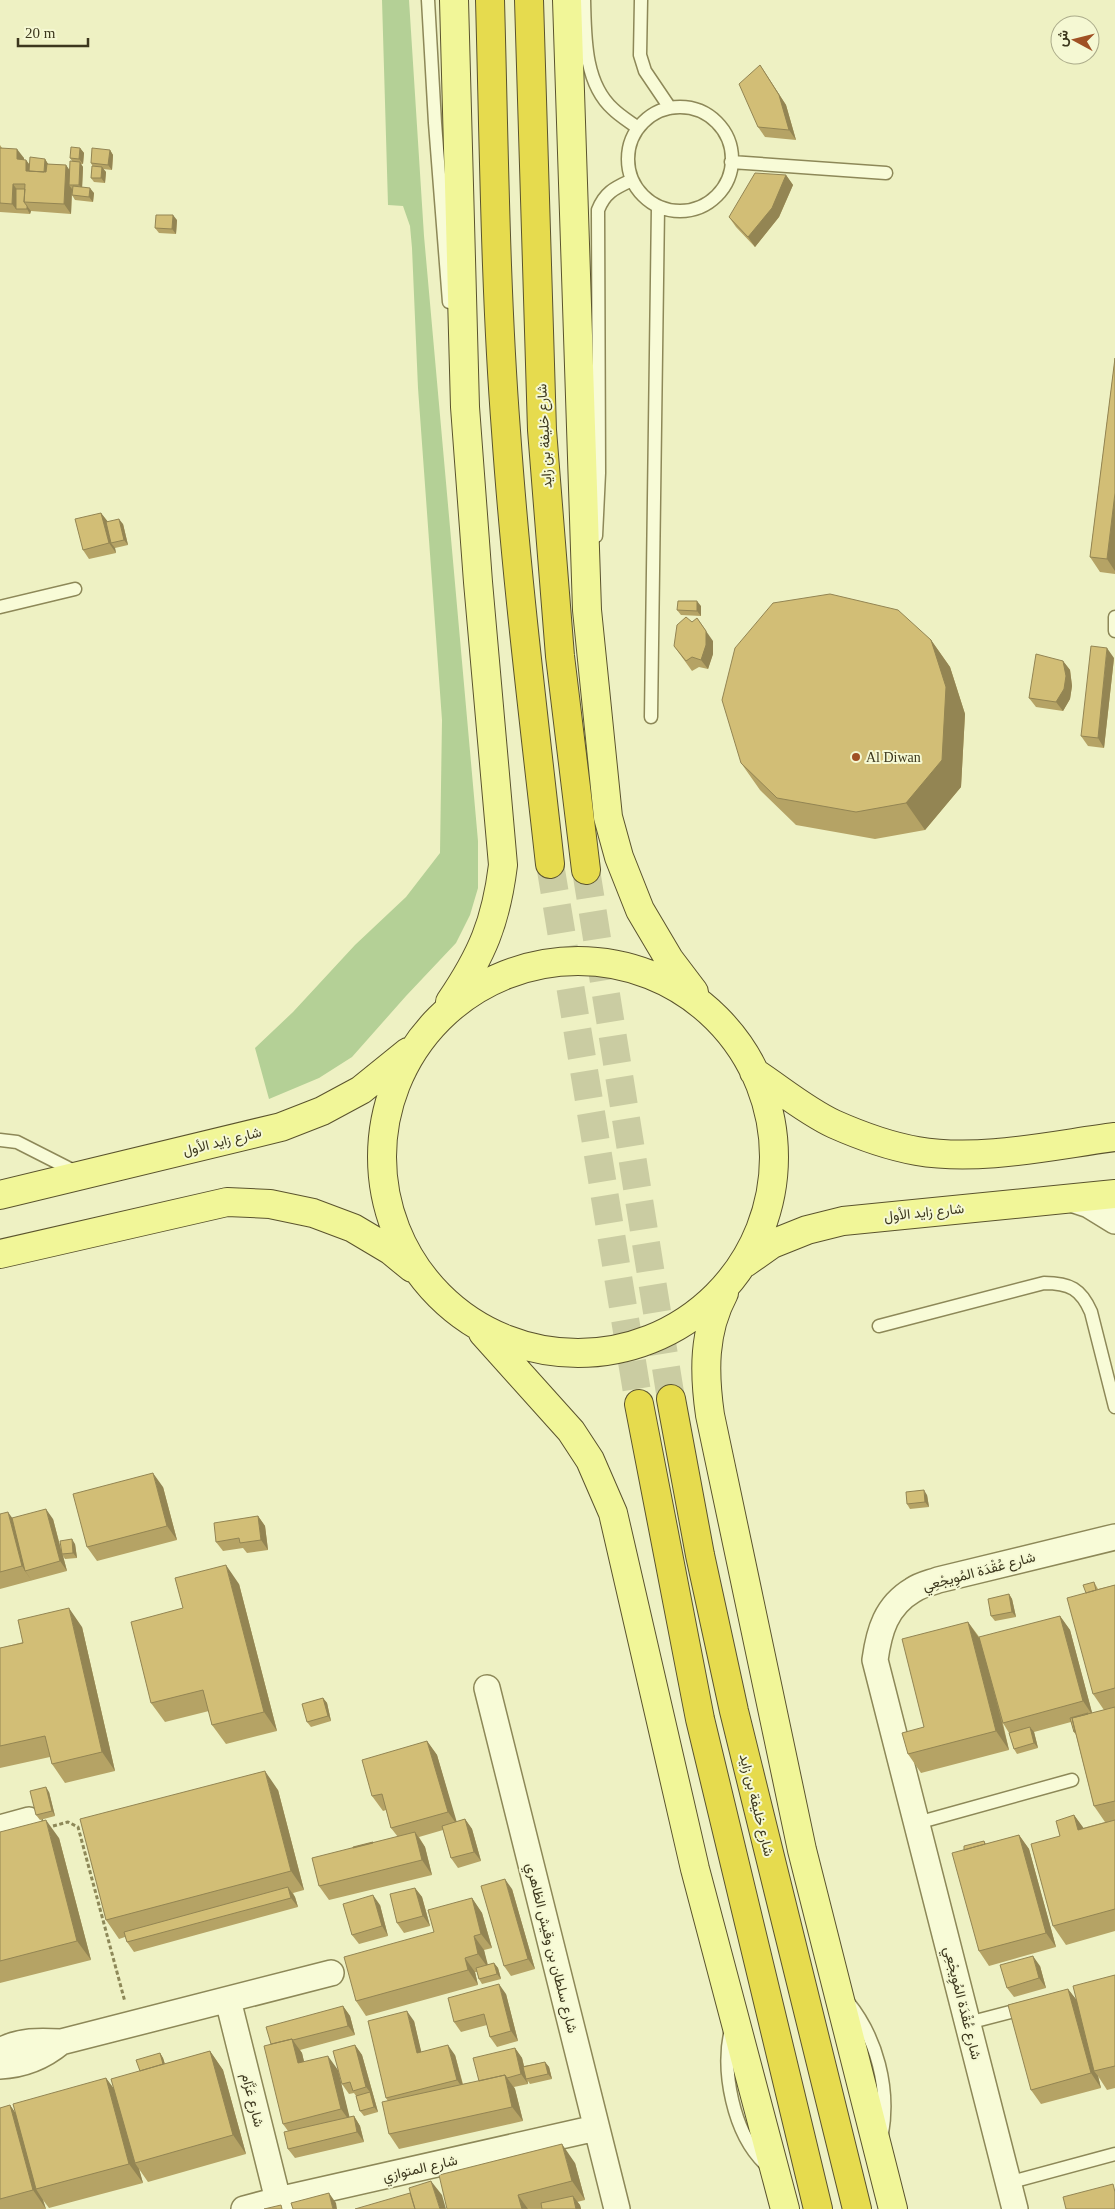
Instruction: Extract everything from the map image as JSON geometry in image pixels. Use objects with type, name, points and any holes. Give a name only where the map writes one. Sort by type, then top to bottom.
[{"type":"highway","points":[[490,0],[495,192],[506,431],[527,659],[550,864]]},
{"type":"highway","name":"شارع خليفة بن زايد","points":[[529,0],[542,430],[560,656],[586,870]]},
{"type":"highway","name":"شارع خليفة بن زايد","points":[[672,1399],[700,1555],[734,1711],[857,2209]]},
{"type":"highway","points":[[639,1404],[700,1719],[818,2209]]},
{"type":"main road","points":[[454,0],[465,407],[478,582],[503,865],[497,904],[489,934],[468,976],[429,1031],[401,1076],[389,1108],[383,1159],[384,1184],[395,1225],[409,1256],[423,1278],[442,1300],[477,1326],[500,1338],[524,1347],[574,1354],[600,1353],[649,1341],[672,1330],[706,1305],[736,1273]]},
{"type":"main road","points":[[567,0],[587,610],[608,817],[619,857],[632,892],[654,935],[703,1006],[738,1043],[762,1090],[770,1120],[774,1150],[774,1170],[768,1203],[761,1229],[714,1311],[707,1346],[705,1381],[710,1415],[802,1850],[893,2209]]},
{"type":"main road","name":"شارع زايد الأول","points":[[0,1195],[281,1127],[322,1111],[361,1090],[470,994],[511,973],[532,966],[577,960],[622,966],[644,972],[685,992],[703,1006]]},
{"type":"main road","points":[[754,1072],[832,1123],[874,1141],[918,1151],[964,1154],[998,1152],[1115,1137]]},
{"type":"main road","name":"شارع زايد الأول","points":[[736,1273],[772,1244],[807,1230],[843,1221],[1115,1194]]},
{"type":"main road","points":[[0,1254],[227,1202],[262,1204],[313,1213],[353,1228],[390,1250],[423,1278]]},
{"type":"main road","points":[[477,1326],[572,1432],[590,1460],[604,1490],[612,1513],[696,1869],[785,2209]]},
{"type":"street","points":[[1071,1199],[1089,1205],[1115,1220]]},
{"type":"street","name":"شارع عُقْدَة المُوِيجْعِي","points":[[1015,2209],[875,1660],[879,1633],[892,1608],[913,1590],[938,1580],[1115,1537]]},
{"type":"street","name":"شارع سلطان بن وقيش الظاهري","points":[[487,1688],[616,2209]]},
{"type":"street","points":[[0,1828],[37,1824]]},
{"type":"street","points":[[0,2050],[18,2043],[32,2041],[61,2042],[331,1973]]},
{"type":"street","name":"شارع عَزَّام","points":[[228,2000],[278,2200]]},
{"type":"street","points":[[0,2066],[24,2063],[37,2058],[61,2042]]},
{"type":"street","name":"شارع المتوازي","points":[[244,2209],[596,2128]]},
{"type":"lane","points":[[428,0],[441,206],[450,311],[465,407]]},
{"type":"lane","points":[[584,0],[588,59],[592,78],[600,95],[612,109],[638,128]]},
{"type":"lane","points":[[641,0],[640,55],[644,71],[670,108]]},
{"type":"lane","points":[[686,107],[714,120],[724,132],[730,146],[731,162],[724,186],[706,204],[683,212],[670,211],[658,207],[638,191],[632,180],[628,162],[630,144],[638,128],[652,115],[670,108],[686,107]]},
{"type":"lane","points":[[731,162],[886,173]]},
{"type":"lane","points":[[587,610],[594,564],[598,510],[598,210],[602,199],[609,190],[632,180]]},
{"type":"lane","points":[[651,718],[658,207]]},
{"type":"lane","points":[[0,607],[75,589]]},
{"type":"lane","points":[[1115,617],[1115,631]]},
{"type":"lane","points":[[0,1140],[18,1142],[83,1175]]},
{"type":"lane","points":[[878,1326],[1044,1283],[1058,1283],[1073,1288],[1085,1298],[1091,1312],[1115,1407]]},
{"type":"lane","points":[[918,1823],[1072,1780]]},
{"type":"lane","points":[[968,2023],[1042,2004]]},
{"type":"lane","points":[[1008,2183],[1115,2154]]},
{"type":"path","points":[[37,1824],[68,1822],[78,1828],[131,2025]]},
{"type":"green space","points":[[382,0],[409,0],[424,236],[478,841],[478,888],[470,915],[456,943],[352,1057],[319,1078],[269,1099],[255,1048],[293,1012],[355,945],[406,897],[440,853],[442,720],[418,388],[412,248],[410,226],[403,206],[388,205]]},
{"type":"building","points":[[760,65],[779,95],[789,130],[758,127],[739,84]]},
{"type":"building","points":[[71,147],[80,148],[79,159],[70,158]]},
{"type":"building","points":[[0,148],[17,149],[17,159],[26,160],[26,171],[46,172],[47,164],[66,165],[64,204],[24,202],[25,184],[13,184],[12,204],[0,203]]},
{"type":"building","points":[[92,148],[110,150],[108,165],[91,163]]},
{"type":"building","points":[[30,157],[45,159],[44,172],[29,171]]},
{"type":"building","points":[[70,161],[80,162],[79,185],[69,185]]},
{"type":"building","points":[[92,166],[102,167],[101,178],[91,178]]},
{"type":"building","points":[[755,173],[786,175],[772,208],[748,237],[729,217]]},
{"type":"building","points":[[73,186],[90,188],[89,197],[72,195]]},
{"type":"building","points":[[16,189],[25,189],[24,202],[27,209],[16,209]]},
{"type":"building","points":[[156,215],[173,215],[172,229],[155,228]]},
{"type":"building","points":[[1115,358],[1115,493],[1107,559],[1090,557]]},
{"type":"building","points":[[101,513],[109,543],[83,550],[75,519]]},
{"type":"building","points":[[119,519],[124,540],[111,543],[106,522]]},
{"type":"building","name":"Al Diwan","points":[[830,594],[898,610],[931,640],[946,687],[942,760],[906,803],[856,812],[777,798],[741,763],[722,700],[735,648],[773,603]]},
{"type":"building","points":[[678,601],[697,601],[697,611],[677,610]]},
{"type":"building","points":[[686,617],[692,622],[697,618],[706,631],[706,645],[701,660],[692,657],[686,661],[674,646],[677,625]]},
{"type":"building","points":[[1091,646],[1107,648],[1098,738],[1081,736]]},
{"type":"building","points":[[1036,654],[1063,661],[1066,676],[1064,689],[1056,702],[1029,698]]},
{"type":"building","points":[[153,1473],[167,1526],[87,1547],[73,1494]]},
{"type":"building","points":[[924,1490],[925,1502],[907,1504],[906,1492]]},
{"type":"building","points":[[46,1509],[60,1561],[25,1571],[12,1518]]},
{"type":"building","points":[[8,1512],[22,1566],[0,1572],[0,1514]]},
{"type":"building","points":[[258,1516],[261,1540],[240,1543],[239,1538],[216,1542],[214,1523]]},
{"type":"building","points":[[72,1539],[73,1553],[62,1554],[60,1541]]},
{"type":"building","points":[[226,1565],[264,1712],[212,1725],[203,1690],[151,1703],[131,1622],[183,1608],[175,1578]]},
{"type":"building","points":[[1094,1582],[1096,1590],[1086,1593],[1083,1585]]},
{"type":"building","points":[[1115,1585],[1115,1688],[1093,1694],[1067,1598]]},
{"type":"building","points":[[1009,1594],[1012,1612],[991,1616],[988,1599]]},
{"type":"building","points":[[69,1608],[102,1752],[52,1764],[45,1736],[0,1746],[0,1648],[23,1643],[18,1620]]},
{"type":"building","points":[[1060,1616],[1083,1701],[1003,1723],[979,1637]]},
{"type":"building","points":[[968,1622],[996,1731],[908,1754],[902,1733],[924,1727],[902,1639]]},
{"type":"building","points":[[323,1698],[328,1716],[307,1722],[302,1704]]},
{"type":"building","points":[[1115,1707],[1115,1801],[1094,1806],[1072,1718]]},
{"type":"building","points":[[1088,1713],[1072,1718],[1074,1732],[1070,1718]]},
{"type":"building","points":[[1030,1727],[1034,1743],[1014,1749],[1009,1733]]},
{"type":"building","points":[[427,1741],[448,1812],[391,1828],[382,1794],[372,1796],[362,1760]]},
{"type":"building","points":[[265,1771],[291,1871],[106,1920],[80,1819]]},
{"type":"building","points":[[46,1787],[52,1811],[36,1815],[30,1791]]},
{"type":"building","points":[[1074,1815],[1078,1830],[1115,1820],[1115,1909],[1053,1926],[1031,1844],[1060,1836],[1056,1821]]},
{"type":"building","points":[[465,1819],[474,1852],[451,1858],[442,1826]]},
{"type":"building","points":[[46,1820],[77,1941],[0,1961],[0,1832]]},
{"type":"building","points":[[415,1832],[422,1860],[319,1886],[312,1858]]},
{"type":"building","points":[[1019,1835],[1046,1933],[979,1951],[952,1853]]},
{"type":"building","points":[[984,1841],[985,1844],[964,1850],[964,1846]]},
{"type":"building","points":[[373,1843],[353,1848],[353,1847]]},
{"type":"building","points":[[505,1879],[528,1959],[504,1966],[481,1886]]},
{"type":"building","points":[[288,1887],[291,1898],[127,1942],[124,1932]]},
{"type":"building","points":[[415,1888],[423,1916],[397,1923],[390,1894]]},
{"type":"building","points":[[373,1895],[382,1926],[352,1935],[343,1904]]},
{"type":"building","points":[[472,1898],[481,1934],[474,1936],[478,1954],[465,1958],[468,1970],[356,2001],[344,1957],[434,1932],[428,1910]]},
{"type":"building","points":[[1033,1956],[1039,1978],[1007,1988],[1000,1965]]},
{"type":"building","points":[[494,1963],[497,1974],[479,1979],[476,1968]]},
{"type":"building","points":[[1115,1975],[1115,2066],[1094,2071],[1073,1986]]},
{"type":"building","points":[[499,1984],[511,2031],[490,2037],[484,2014],[454,2022],[448,1998]]},
{"type":"building","points":[[1068,1989],[1091,2073],[1031,2090],[1008,2005]]},
{"type":"building","points":[[343,2006],[348,2026],[271,2044],[266,2027]]},
{"type":"building","points":[[407,2011],[417,2053],[448,2045],[457,2080],[386,2098],[368,2021]]},
{"type":"building","points":[[292,2039],[298,2063],[328,2056],[341,2109],[283,2124],[264,2046]]},
{"type":"building","points":[[355,2045],[366,2087],[353,2091],[350,2082],[342,2084],[333,2051]]},
{"type":"building","points":[[515,2048],[521,2074],[507,2078],[505,2075],[479,2081],[473,2058]]},
{"type":"building","points":[[210,2051],[233,2135],[135,2163],[111,2079]]},
{"type":"building","points":[[160,2053],[163,2064],[140,2071],[136,2060]]},
{"type":"building","points":[[545,2062],[548,2074],[526,2079],[523,2067]]},
{"type":"building","points":[[505,2075],[512,2107],[389,2134],[382,2102]]},
{"type":"building","points":[[106,2078],[129,2164],[36,2189],[13,2104]]},
{"type":"building","points":[[370,2092],[374,2107],[360,2111],[356,2096]]},
{"type":"building","points":[[10,2105],[33,2190],[0,2199],[0,2108]]},
{"type":"building","points":[[354,2116],[357,2132],[288,2149],[284,2132]]},
{"type":"building","points":[[562,2144],[572,2181],[518,2195],[522,2209],[447,2209],[439,2175]]},
{"type":"building","points":[[431,2181],[440,2209],[415,2209],[409,2188]]},
{"type":"building","points":[[1113,2184],[1115,2209],[1066,2209],[1063,2197]]},
{"type":"building","points":[[329,2193],[333,2209],[293,2209],[291,2203]]},
{"type":"building","points":[[410,2193],[415,2209],[355,2209]]},
{"type":"building","points":[[573,2196],[576,2209],[542,2209],[541,2203]]},
{"type":"building","points":[[281,2205],[282,2209],[264,2209]]},
{"type":"tunnel","points":[[550,864],[639,1404]]},
{"type":"tunnel","points":[[586,870],[671,1399]]},
{"type":"place","name":"Al Diwan","points":[[856,757]]}]
